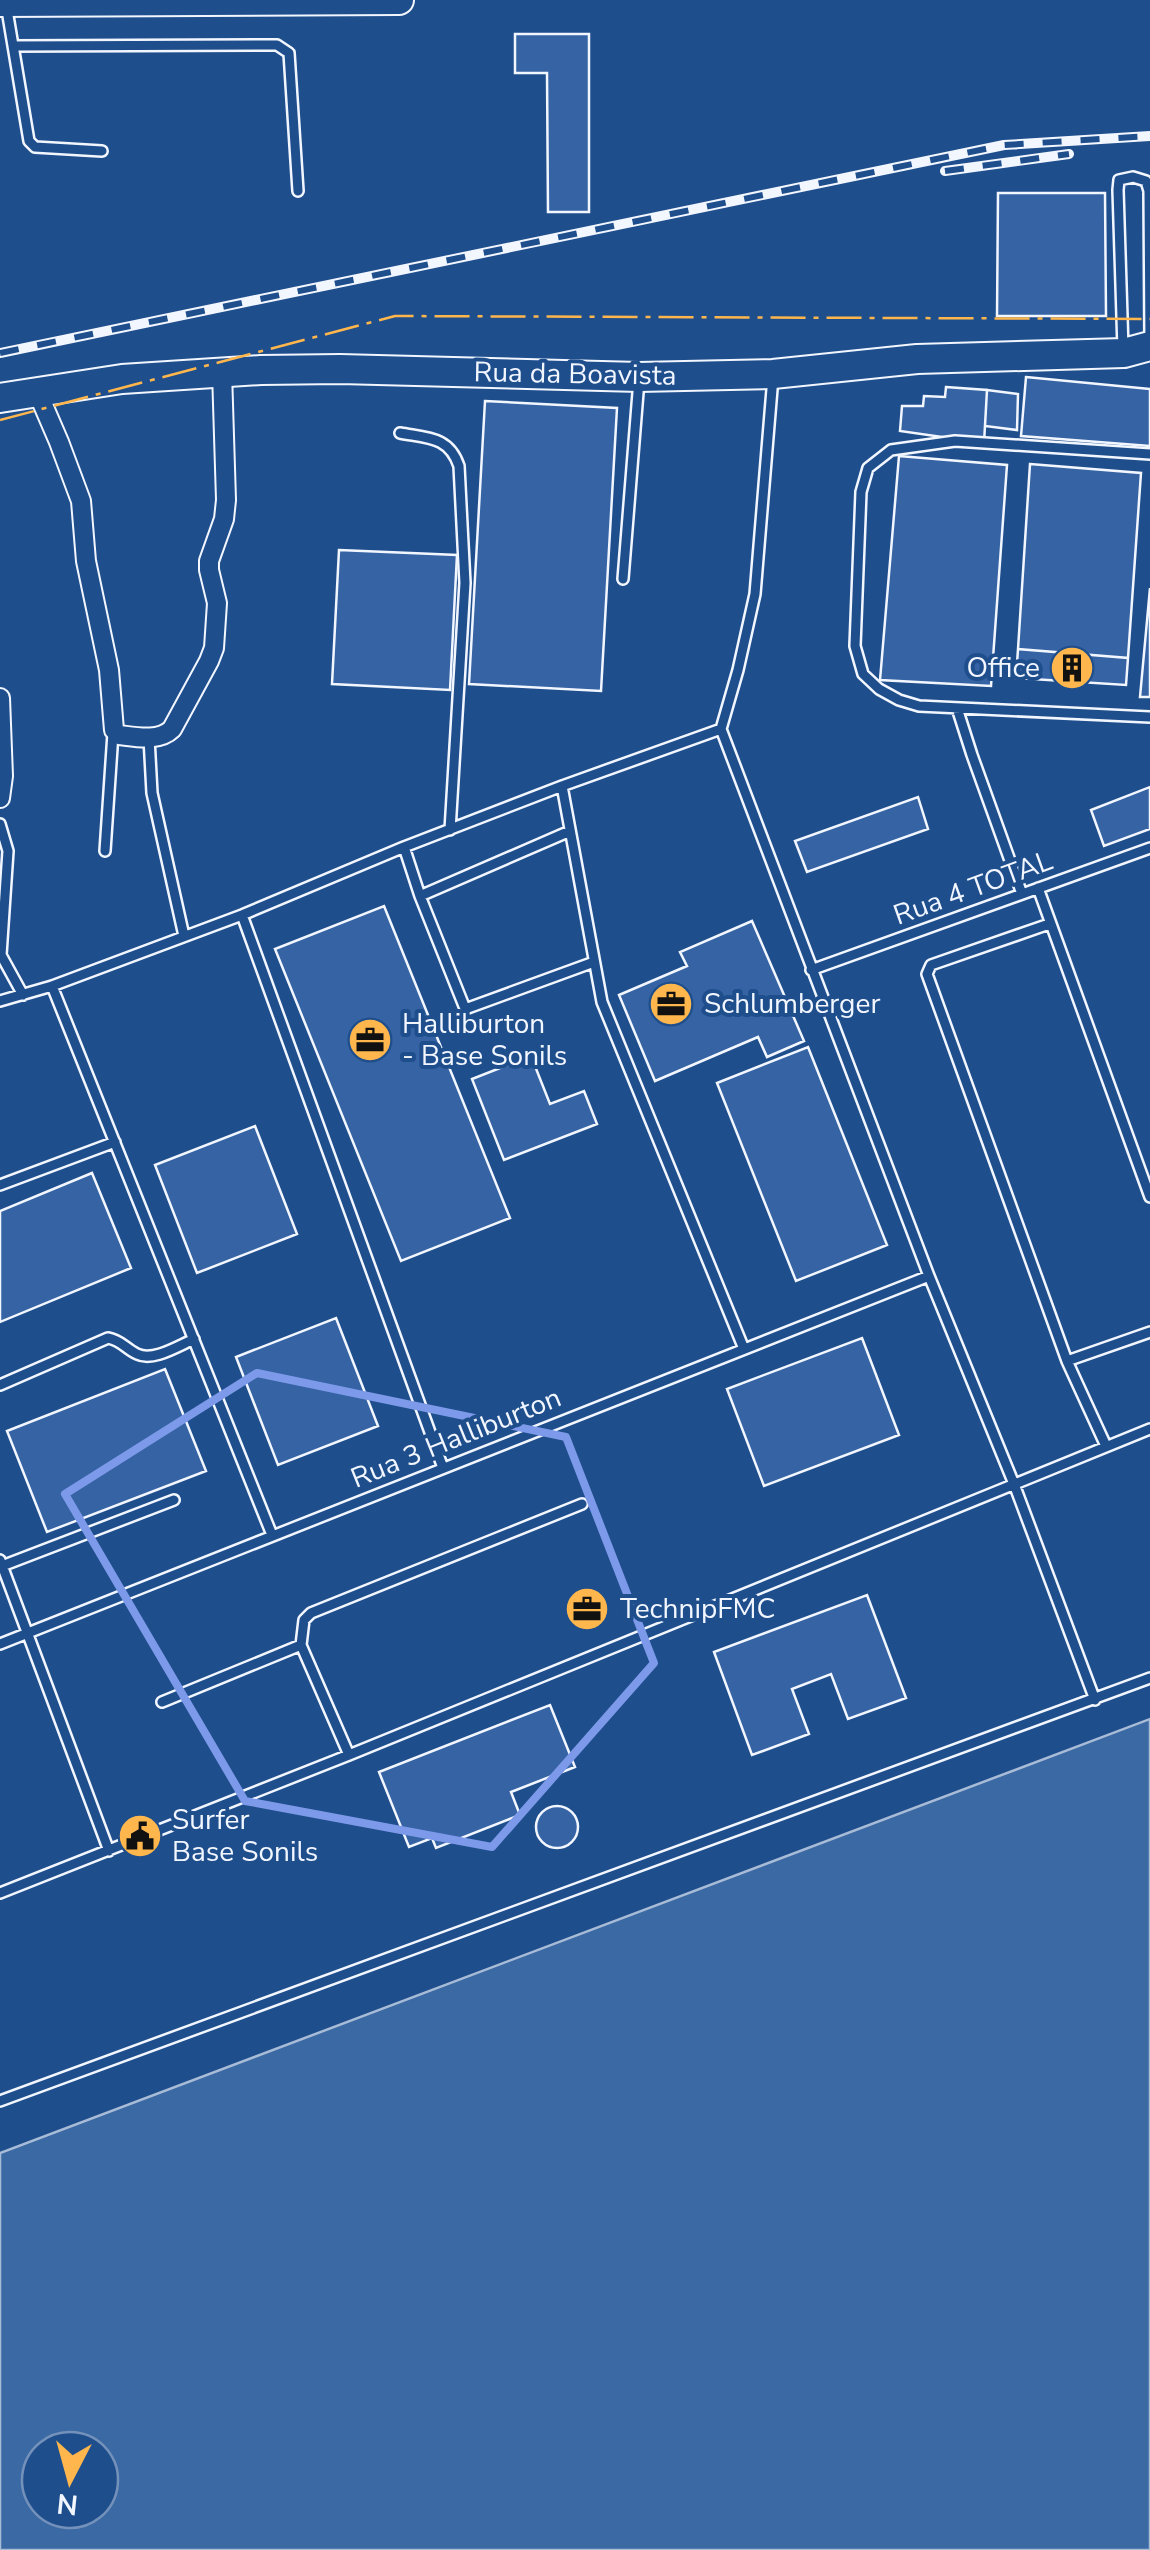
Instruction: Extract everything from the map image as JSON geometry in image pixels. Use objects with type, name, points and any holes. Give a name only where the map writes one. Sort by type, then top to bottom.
[{"type":"main road","points":[[3,2],[399,0]]},
{"type":"main road","name":"Rua da Boavista","points":[[0,398],[122,378],[222,372],[340,368],[639,377],[774,374],[917,359],[1141,348]]},
{"type":"street","points":[[37,391],[80,501],[86,561],[109,670],[114,730],[123,736],[149,738],[168,734],[172,729],[214,648],[217,603],[209,561],[224,519],[226,500],[222,372]]},
{"type":"street","points":[[0,698],[0,798]]},
{"type":"lane","points":[[3,2],[29,141],[35,147],[102,152]]},
{"type":"lane","points":[[13,46],[277,45],[289,53],[298,191]]},
{"type":"lane","points":[[1134,177],[1146,181],[1149,191],[1141,348],[1118,190],[1120,180],[1134,177]]},
{"type":"lane","points":[[774,374],[755,594],[721,729],[928,1276],[1014,1484],[1095,1700]]},
{"type":"lane","points":[[623,580],[639,377]]},
{"type":"lane","points":[[400,432],[440,440],[454,451],[459,466],[465,582],[450,830]]},
{"type":"lane","points":[[1150,454],[954,440],[891,450],[868,468],[862,492],[855,646],[863,674],[898,700],[919,706],[1150,717]]},
{"type":"lane","points":[[958,708],[1022,894]]},
{"type":"lane","points":[[0,1001],[52,986],[242,915],[404,847],[721,729]]},
{"type":"lane","points":[[105,851],[114,730]]},
{"type":"lane","points":[[149,738],[152,793],[184,936]]},
{"type":"lane","points":[[562,786],[602,1002],[744,1349]]},
{"type":"lane","points":[[0,824],[8,851],[1,955],[23,995]]},
{"type":"lane","points":[[420,896],[570,831]]},
{"type":"lane","points":[[404,847],[464,1006],[468,1008],[594,962]]},
{"type":"lane","name":"Rua 4 TOTAL","points":[[811,970],[1150,848]]},
{"type":"lane","points":[[1038,888],[1150,1196]]},
{"type":"lane","points":[[242,915],[443,1468]]},
{"type":"lane","points":[[1049,924],[932,965],[926,974],[1067,1361],[1106,1446]]},
{"type":"lane","points":[[52,986],[272,1535]]},
{"type":"lane","points":[[0,1185],[114,1142]]},
{"type":"lane","name":"Rua 3 Halliburton","points":[[0,1644],[928,1276]]},
{"type":"lane","points":[[1067,1361],[1150,1332]]},
{"type":"lane","points":[[0,1385],[108,1338],[116,1339],[139,1356],[194,1340]]},
{"type":"lane","points":[[0,1893],[1150,1429]]},
{"type":"lane","points":[[109,1851],[1,1563],[174,1500]]},
{"type":"lane","points":[[350,1755],[300,1645],[304,1620],[582,1504]]},
{"type":"lane","points":[[162,1702],[300,1645]]},
{"type":"lane","points":[[0,2101],[1150,1678]]},
{"type":"highlighted area","points":[[257,1373],[566,1437],[654,1663],[492,1847],[245,1801],[65,1494]]},
{"type":"water","points":[[1150,1719],[1150,2550],[0,2550],[0,2153]]},
{"type":"building","points":[[515,34],[589,34],[589,212],[548,212],[547,73],[515,73]]},
{"type":"building","points":[[998,193],[1105,193],[1106,316],[997,316]]},
{"type":"building","points":[[1026,377],[1150,389],[1150,446],[1021,436]]},
{"type":"building","points":[[946,387],[987,390],[984,443],[900,431],[902,406],[923,406],[924,396],[945,397]]},
{"type":"building","points":[[987,390],[1018,394],[1017,430],[985,426]]},
{"type":"building","points":[[485,401],[617,408],[601,691],[469,684]]},
{"type":"building","points":[[899,456],[1007,465],[991,686],[880,680]]},
{"type":"building","points":[[1030,464],[1141,473],[1128,658],[1018,649]]},
{"type":"building","points":[[339,550],[457,555],[450,690],[332,684]]},
{"type":"building","points":[[1150,588],[1150,697],[1140,697]]},
{"type":"building","name":"Office","points":[[1018,649],[1128,658],[1126,685],[1016,678]]},
{"type":"building","points":[[1150,787],[1150,829],[1104,846],[1091,810]]},
{"type":"building","points":[[918,797],[928,829],[807,872],[795,841]]},
{"type":"building","points":[[384,906],[510,1218],[401,1261],[275,949]]},
{"type":"building","points":[[752,921],[804,1041],[767,1057],[758,1037],[655,1081],[619,995],[687,966],[680,952]]},
{"type":"building","points":[[808,1047],[887,1245],[796,1281],[717,1083]]},
{"type":"building","points":[[531,1056],[550,1104],[584,1091],[597,1124],[504,1160],[472,1079]]},
{"type":"building","points":[[255,1126],[297,1234],[197,1273],[155,1165]]},
{"type":"building","points":[[92,1173],[131,1268],[0,1322],[0,1211]]},
{"type":"building","points":[[336,1318],[378,1426],[278,1465],[236,1357]]},
{"type":"building","points":[[862,1338],[899,1435],[764,1486],[727,1389]]},
{"type":"building","points":[[165,1369],[206,1471],[47,1532],[7,1431]]},
{"type":"building","points":[[867,1595],[906,1698],[848,1719],[831,1674],[792,1689],[809,1734],[752,1755],[714,1652]]},
{"type":"building","points":[[550,1705],[575,1767],[511,1792],[520,1815],[436,1848],[432,1838],[409,1847],[379,1772]]},
{"type":"building","points":[[557,1806],[572,1812],[578,1827],[572,1842],[557,1848],[542,1842],[536,1827],[542,1812]]},
{"type":"railway","points":[[0,353],[1004,145],[1150,136]]},
{"type":"railway","points":[[945,171],[1069,154]]},
{"type":"power","points":[[0,420],[395,316],[1150,319]]},
{"type":"place","name":"Office","points":[[1072,668]]},
{"type":"place","name":"Schlumberger","points":[[671,1004]]},
{"type":"place","name":"Halliburton - Base Sonils","points":[[370,1040]]},
{"type":"place","name":"TechnipFMC","points":[[587,1609]]},
{"type":"place","name":"Surfer Base Sonils","points":[[140,1836]]}]
